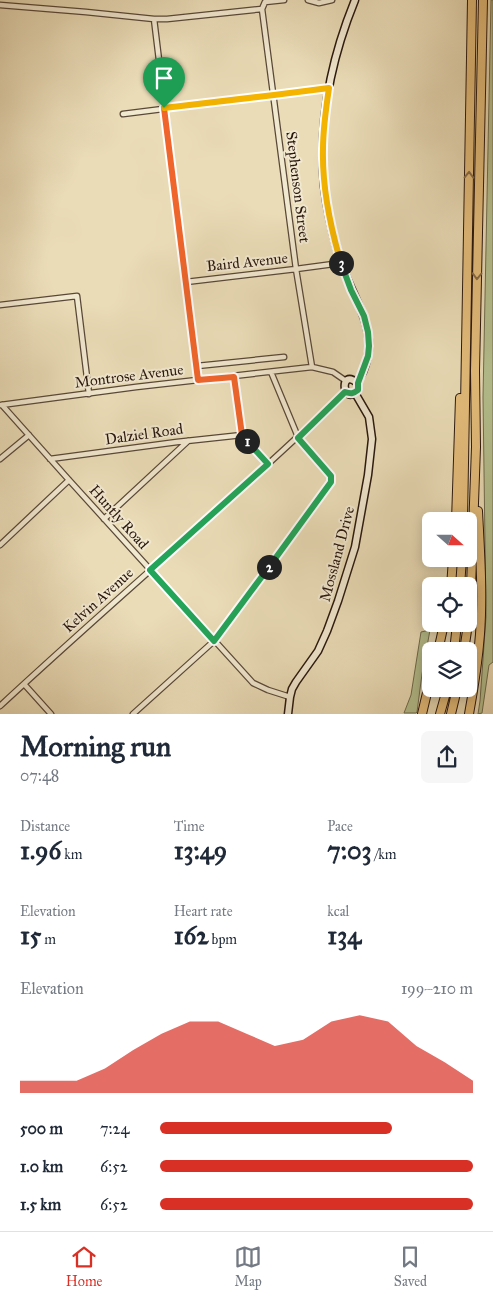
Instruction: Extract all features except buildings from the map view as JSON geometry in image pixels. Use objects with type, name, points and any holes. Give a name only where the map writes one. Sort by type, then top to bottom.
[{"type":"highway","points":[[463,512],[472,0]]},
{"type":"highway","points":[[469,714],[476,669],[481,610],[475,371],[483,0]]},
{"type":"highway","points":[[456,512],[468,207]]},
{"type":"highway","points":[[471,577],[476,447]]},
{"type":"highway","points":[[422,714],[426,697]]},
{"type":"highway","points":[[440,714],[445,697]]},
{"type":"highway","points":[[451,714],[455,697]]},
{"type":"street","points":[[0,5],[167,19],[262,10],[265,2],[284,0]]},
{"type":"street","points":[[308,0],[319,3],[332,0]]},
{"type":"street","points":[[355,0],[335,57],[329,88],[323,148],[328,211],[341,263],[351,290],[364,316],[368,332],[368,356],[358,383],[358,390],[351,394],[345,392],[344,385],[346,381],[354,380],[358,383]]},
{"type":"street","name":"Stephenson Street","points":[[262,10],[296,269],[312,367]]},
{"type":"street","points":[[154,19],[198,380]]},
{"type":"street","points":[[123,114],[329,88]]},
{"type":"street","name":"Baird Avenue","points":[[186,282],[341,263]]},
{"type":"street","points":[[0,305],[77,296],[90,394]]},
{"type":"street","points":[[196,366],[284,357]]},
{"type":"street","name":"Montrose Avenue","points":[[1,405],[312,367],[333,372],[346,381]]},
{"type":"street","points":[[133,714],[214,641],[331,482],[331,476],[298,438],[271,372]]},
{"type":"street","points":[[234,377],[242,435],[268,464]]},
{"type":"street","name":"Kelvin Avenue","points":[[0,706],[298,438],[345,392]]},
{"type":"street","name":"Mossland Drive","points":[[288,714],[290,697],[296,682],[318,651],[327,631],[355,546],[368,475],[372,439],[369,417],[355,393]]},
{"type":"street","name":"Huntly Road","points":[[1,405],[253,683],[290,697]]},
{"type":"street","points":[[0,459],[29,435]]},
{"type":"street","name":"Dalziel Road","points":[[50,459],[242,435]]},
{"type":"street","points":[[104,519],[188,441]]},
{"type":"street","points":[[0,544],[69,480]]},
{"type":"street","points":[[24,684],[52,714]]},
{"type":"green space","points":[[491,0],[493,0],[493,662],[489,665],[482,713],[478,714],[486,617],[483,397]]},
{"type":"green space","points":[[421,632],[430,632],[428,642],[422,642],[422,674],[417,712],[404,713],[411,695]]},
{"type":"route","points":[[329,88],[323,148],[324,188],[341,263],[351,290],[364,316],[368,332],[368,356],[358,383],[358,390],[351,394],[345,392],[298,438],[331,476],[331,482],[214,641],[150,570],[268,464],[242,435],[234,377],[198,380],[164,108],[329,88]]}]
